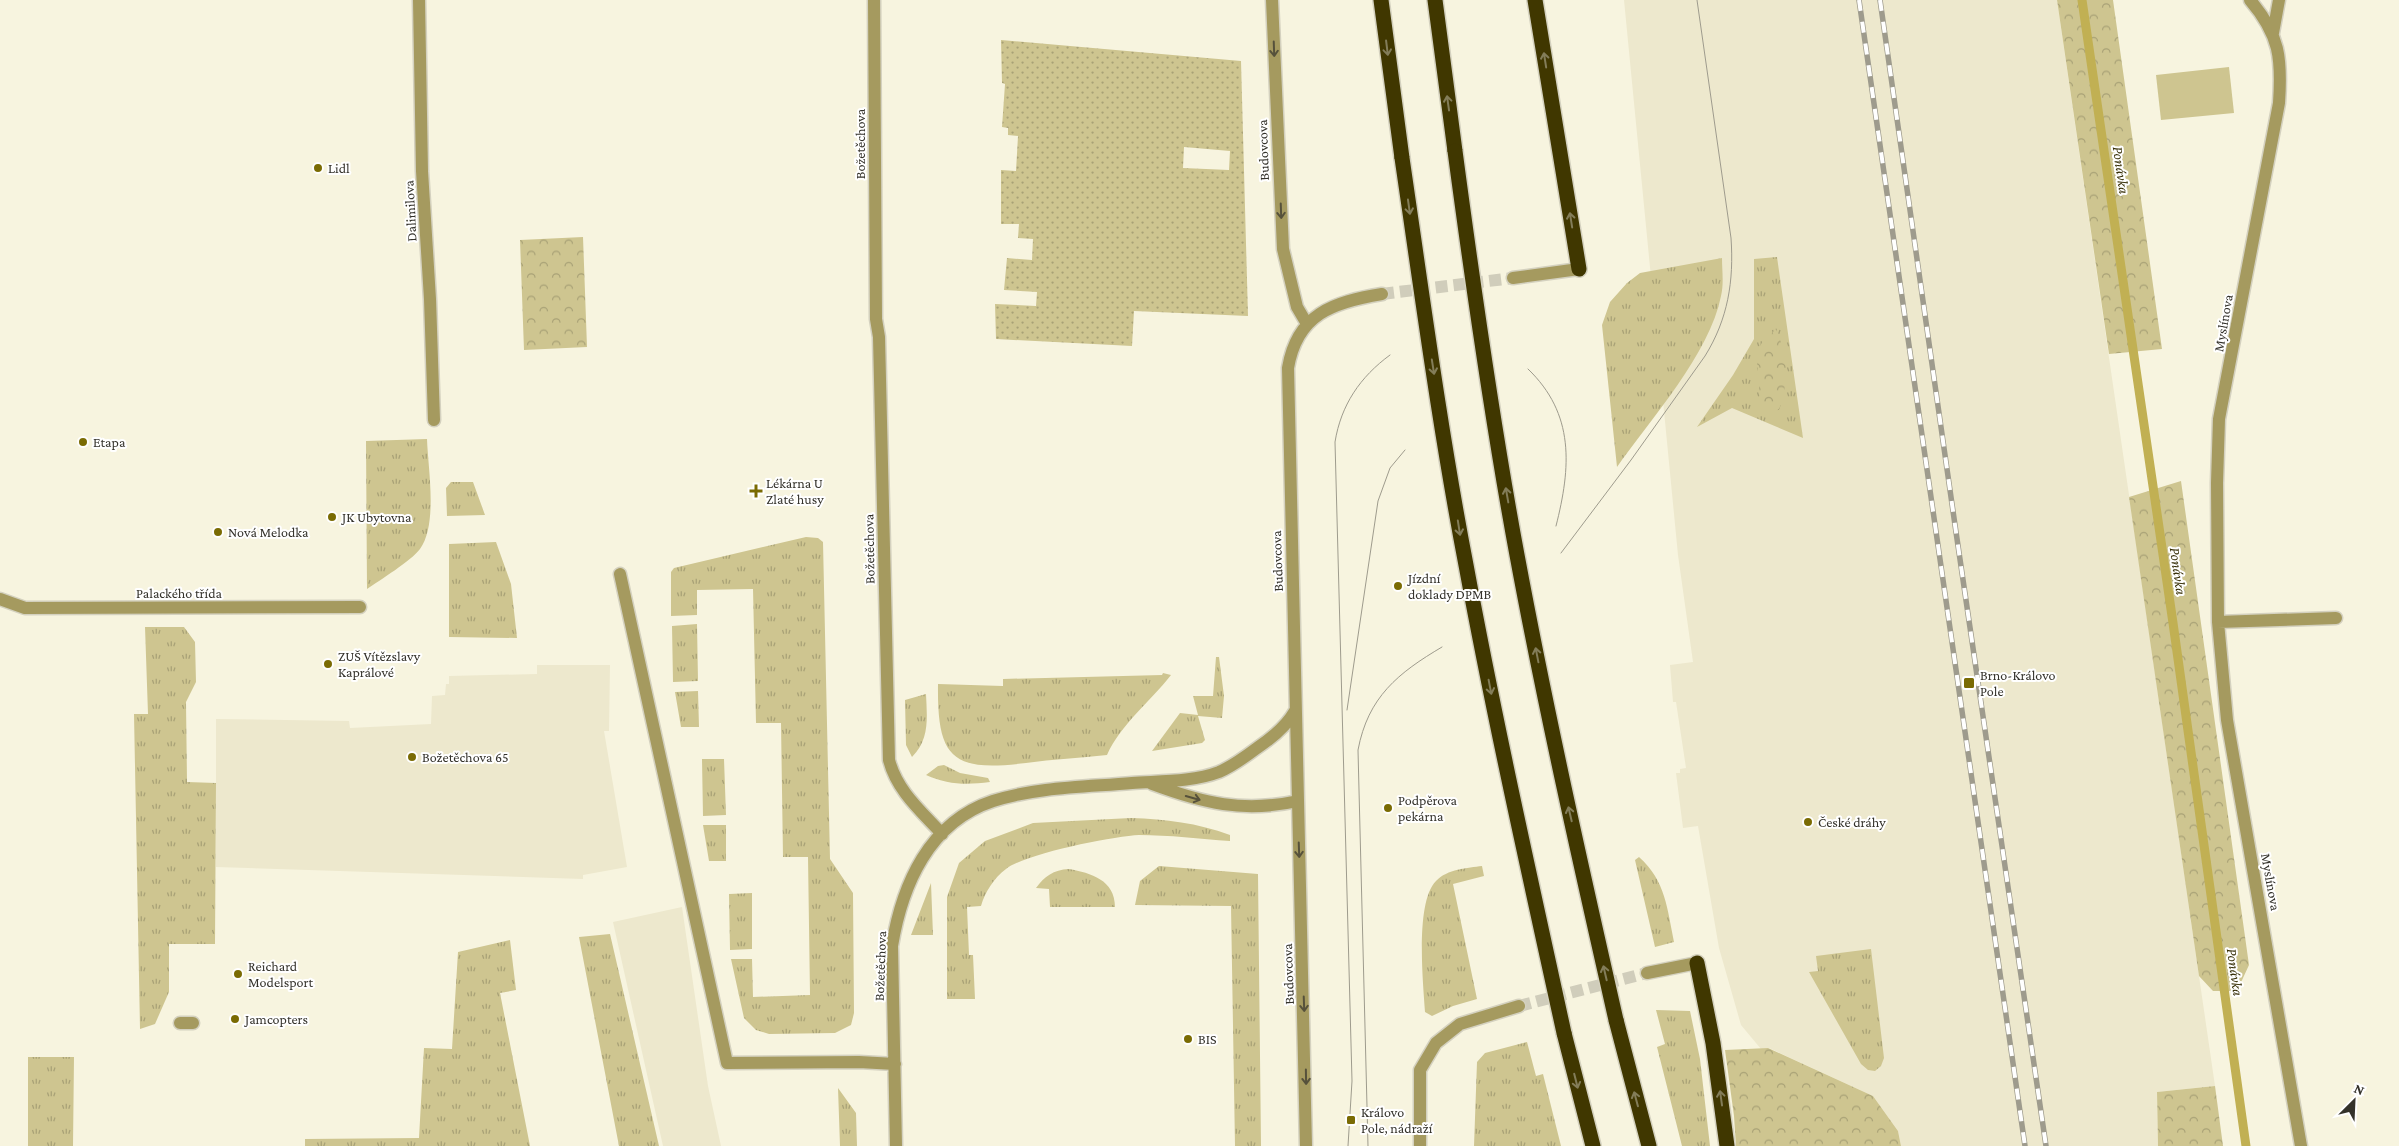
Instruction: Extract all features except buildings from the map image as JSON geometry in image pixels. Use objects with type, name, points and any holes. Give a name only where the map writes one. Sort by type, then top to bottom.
[{"type":"highway","points":[[1381,0],[1430,353],[1465,563],[1500,742],[1564,1033],[1592,1144]]},
{"type":"highway","points":[[1435,0],[1480,338],[1517,554],[1550,722],[1616,1020],[1649,1146]]},
{"type":"highway","points":[[1535,0],[1579,269]]},
{"type":"highway","points":[[1697,963],[1716,1061],[1727,1146]]},
{"type":"street","name":"Dalimilova","points":[[418,0],[422,171],[430,299],[434,420]]},
{"type":"street","name":"Božetěchova","points":[[874,0],[876,319],[879,338],[889,760],[893,776],[899,786],[942,834],[920,860],[909,879],[896,921],[892,946],[896,1146]]},
{"type":"street","name":"Budovcova","points":[[1272,0],[1282,249],[1296,307],[1307,324]]},
{"type":"street","name":"Myslínova","points":[[2250,0],[2273,33],[2280,54],[2278,103],[2219,419],[2217,483],[2218,622],[2227,720],[2302,1146]]},
{"type":"street","name":"Myslínova","points":[[2273,33],[2279,0]]},
{"type":"street","points":[[1513,278],[1579,269]]},
{"type":"street","name":"Budovcova","points":[[1306,1146],[1288,383],[1291,354],[1297,337],[1307,324],[1337,304],[1382,294]]},
{"type":"street","points":[[620,574],[727,1063],[859,1062],[895,1064]]},
{"type":"street","name":"Palackého třída","points":[[0,599],[25,608],[360,607]]},
{"type":"street","points":[[2218,622],[2336,618]]},
{"type":"street","points":[[942,834],[977,808],[1014,795],[1147,782],[1218,772],[1241,760],[1270,739],[1286,724],[1295,711]]},
{"type":"street","points":[[1147,782],[1189,798],[1238,807],[1261,808],[1298,801]]},
{"type":"street","points":[[1648,973],[1697,963]]},
{"type":"street","points":[[1420,1146],[1420,1070],[1436,1043],[1460,1024],[1519,1006]]},
{"type":"street","points":[[180,1023],[193,1024]]},
{"type":"shaded area","points":[[1624,0],[2057,0],[2215,1086],[2157,1092],[2158,1146],[1901,1146],[1898,1131],[1873,1096],[1769,1048],[1761,1049],[1741,1025],[1719,948],[1698,826],[1683,828],[1676,773],[1680,773],[1680,769],[1686,768],[1676,702],[1673,702],[1670,665],[1693,662],[1678,555]]},
{"type":"shaded area","name":"Božetěchova 65","points":[[537,665],[610,665],[609,731],[604,731],[627,867],[583,875],[583,879],[216,867],[216,719],[349,721],[350,728],[431,724],[432,696],[445,695],[446,684],[449,684],[449,676],[537,674]]},
{"type":"shaded area","points":[[682,907],[708,1086],[721,1146],[663,1146],[613,922]]},
{"type":"green space","points":[[2057,0],[2113,0],[2162,349],[2109,354]]},
{"type":"green space","points":[[1001,40],[1241,61],[1248,316],[1134,311],[1132,346],[996,339],[995,304],[1036,306],[1037,292],[1004,290],[1007,258],[1032,260],[1033,239],[1018,238],[1019,224],[1001,224],[1001,170],[1016,171],[1018,136],[1008,135],[1008,128],[1002,127],[1005,84],[1002,83]],"holes":[[[1184,147],[1230,151],[1229,170],[1183,168]]]},
{"type":"green space","points":[[2229,67],[2234,113],[2161,120],[2156,75]]},
{"type":"green space","points":[[583,237],[587,347],[524,350],[520,240]]},
{"type":"green space","points":[[1777,257],[1803,438],[1732,408],[1697,427],[1733,375],[1754,339],[1754,259]]},
{"type":"green space","points":[[1722,258],[1723,282],[1721,296],[1715,318],[1705,340],[1678,385],[1617,467],[1602,325],[1610,302],[1627,283],[1640,273]]},
{"type":"green space","points":[[1776,329],[1785,360],[1785,388],[1779,410],[1761,411],[1756,349]]},
{"type":"green space","points":[[427,439],[431,496],[426,538],[416,554],[367,589],[366,441]]},
{"type":"green space","points":[[2181,481],[2249,965],[2237,991],[2213,991],[2199,976],[2129,497]]},
{"type":"green space","points":[[451,482],[473,482],[485,515],[447,516],[446,488]]},
{"type":"green space","points":[[806,537],[818,538],[823,542],[830,859],[853,893],[854,1013],[851,1025],[835,1033],[769,1034],[756,1030],[744,1018],[731,959],[752,959],[753,997],[810,995],[808,857],[783,857],[781,723],[756,723],[753,589],[697,590],[697,615],[671,616],[671,572],[674,568]]},
{"type":"green space","points":[[496,542],[511,584],[517,638],[449,637],[449,544]]},
{"type":"green space","points":[[697,624],[698,681],[673,682],[672,626]]},
{"type":"green space","points":[[145,627],[184,627],[195,642],[196,682],[186,702],[187,782],[216,783],[215,944],[169,944],[169,992],[155,1024],[140,1029],[134,714],[148,714]]},
{"type":"green space","points":[[1216,657],[1219,657],[1224,696],[1222,718],[1198,716],[1205,740],[1202,743],[1152,751],[1180,713],[1198,715],[1193,696],[1213,696]]},
{"type":"green space","points":[[1163,673],[1171,675],[1120,733],[1107,755],[1001,765],[981,765],[965,762],[954,755],[946,744],[941,729],[938,709],[938,684],[1003,686],[1003,679],[1162,675]]},
{"type":"green space","points":[[698,691],[699,727],[681,727],[675,692]]},
{"type":"green space","points":[[926,694],[927,719],[925,735],[918,750],[912,757],[906,745],[905,700]]},
{"type":"green space","points":[[702,759],[724,759],[726,815],[703,816]]},
{"type":"green space","points":[[944,765],[960,773],[988,778],[990,782],[958,783],[942,781],[926,775],[938,766]]},
{"type":"green space","points":[[1131,818],[1157,819],[1206,827],[1230,835],[1230,841],[1162,836],[1127,836],[1049,852],[1016,863],[1006,869],[994,881],[981,906],[967,907],[969,955],[973,955],[975,999],[947,999],[947,897],[959,863],[985,841],[1033,823]]},
{"type":"green space","points":[[703,825],[726,825],[726,861],[709,861]]},
{"type":"green space","points":[[1639,857],[1648,866],[1660,886],[1667,907],[1674,942],[1655,947],[1635,860]]},
{"type":"green space","points":[[1159,866],[1258,874],[1261,1146],[1235,1146],[1231,906],[1135,905],[1140,881]]},
{"type":"green space","points":[[1482,866],[1484,876],[1453,884],[1477,999],[1453,1006],[1432,1016],[1425,1012],[1422,963],[1423,924],[1429,891],[1436,881],[1446,874]]},
{"type":"green space","points":[[1069,869],[1100,879],[1111,890],[1115,907],[1050,907],[1049,889],[1036,888],[1050,874]]},
{"type":"green space","points":[[931,883],[933,935],[911,935]]},
{"type":"green space","points":[[752,893],[752,949],[730,950],[729,894]]},
{"type":"green space","points":[[610,934],[659,1146],[619,1146],[579,937]]},
{"type":"green space","points":[[510,940],[516,990],[500,993],[530,1146],[305,1146],[305,1139],[419,1138],[424,1048],[452,1049],[458,952]]},
{"type":"green space","points":[[1871,949],[1884,1058],[1881,1066],[1875,1071],[1868,1070],[1861,1064],[1809,972],[1818,971],[1816,956]]},
{"type":"green space","points":[[1656,1010],[1690,1011],[1700,1059],[1710,1146],[1682,1146],[1657,1047],[1665,1044]]},
{"type":"green space","points":[[1527,1042],[1536,1076],[1543,1074],[1561,1146],[1474,1146],[1477,1062],[1485,1053]]},
{"type":"green space","points":[[1768,1048],[1873,1096],[1898,1131],[1901,1146],[1736,1146],[1725,1050]]},
{"type":"green space","points":[[28,1057],[74,1057],[73,1146],[28,1146]]},
{"type":"green space","points":[[2215,1086],[2223,1146],[2158,1146],[2157,1092]]},
{"type":"green space","points":[[838,1088],[856,1113],[857,1146],[840,1146]]},
{"type":"waterway","name":"Ponávka","points":[[2082,0],[2173,623],[2246,1146]]},
{"type":"tunnel","points":[[1382,294],[1513,278]]},
{"type":"tunnel","points":[[1519,1006],[1647,973]]},
{"type":"tram line","points":[[1561,553],[1631,460],[1705,356],[1719,328],[1728,299],[1732,254],[1731,238],[1697,0]]},
{"type":"tram line","points":[[1348,1146],[1352,1081],[1335,442],[1347,404],[1361,382],[1390,355]]},
{"type":"tram line","points":[[1528,369],[1543,386],[1554,404],[1565,442],[1565,483],[1556,526]]},
{"type":"tram line","points":[[1347,710],[1378,501],[1390,468],[1405,450]]},
{"type":"tram line","points":[[1368,1146],[1358,750],[1369,715],[1387,688],[1412,667],[1442,647]]},
{"type":"railway","points":[[1859,0],[2025,1146]]},
{"type":"railway","points":[[1880,0],[2046,1146]]},
{"type":"place","name":"Lidl","points":[[318,168]]},
{"type":"place","name":"Etapa","points":[[83,442]]},
{"type":"place","name":"Lékárna U Zlaté husy","points":[[756,491]]},
{"type":"place","name":"JK Ubytovna","points":[[332,517]]},
{"type":"place","name":"Nová Melodka","points":[[218,532]]},
{"type":"place","name":"Jízdní doklady DPMB","points":[[1398,586]]},
{"type":"place","name":"ZUŠ Vítězslavy Kaprálové","points":[[328,664]]},
{"type":"place","name":"Brno-Královo Pole","points":[[1969,683]]},
{"type":"place","name":"Božetěchova 65","points":[[412,757]]},
{"type":"place","name":"Podpěrova pekárna","points":[[1388,808]]},
{"type":"place","name":"České dráhy","points":[[1808,822]]},
{"type":"place","name":"Reichard Modelsport","points":[[238,974]]},
{"type":"place","name":"Jamcopters","points":[[235,1019]]},
{"type":"place","name":"BIS","points":[[1188,1039]]},
{"type":"place","name":"Královo Pole, nádraží","points":[[1351,1120]]}]
